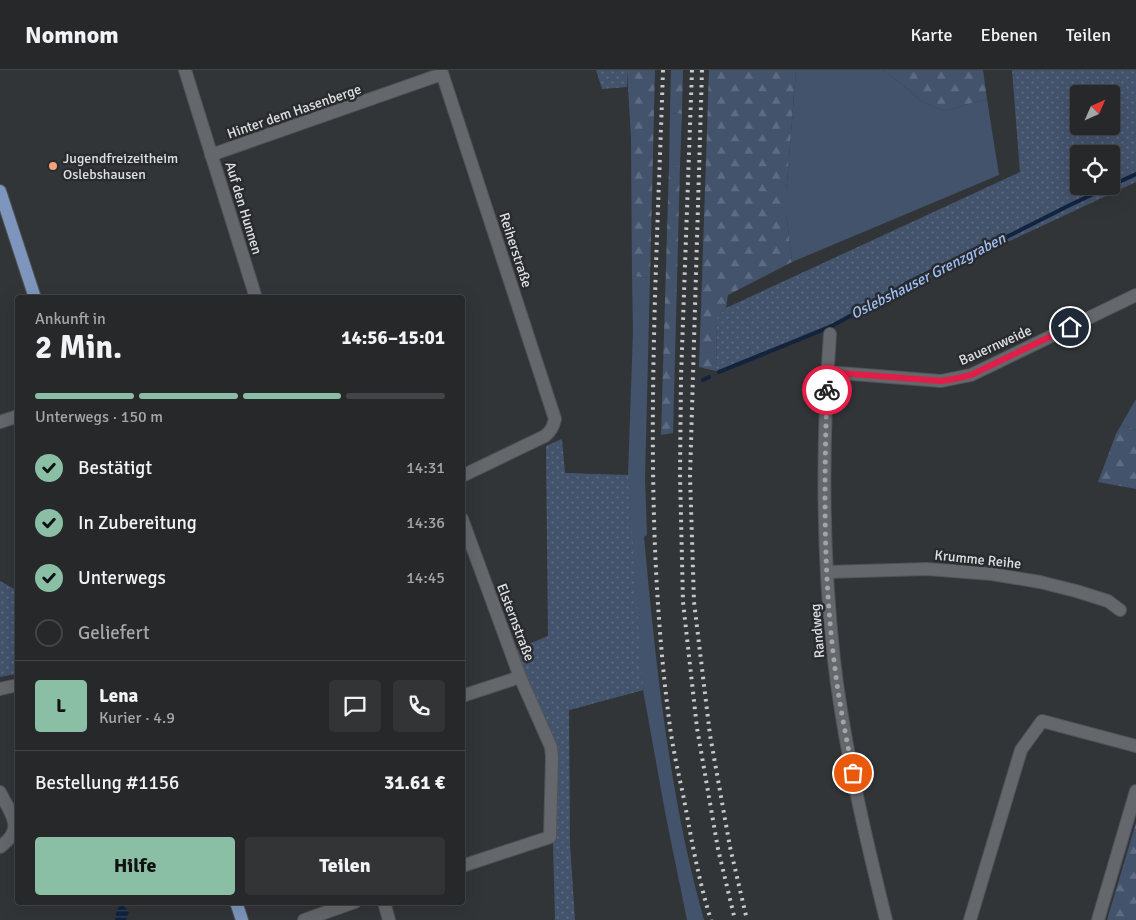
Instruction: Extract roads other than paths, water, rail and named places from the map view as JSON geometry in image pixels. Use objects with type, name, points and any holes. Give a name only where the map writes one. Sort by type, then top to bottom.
[{"type":"main road","points":[[0,191],[4,216],[34,295]]},
{"type":"main road","points":[[237,905],[242,920]]},
{"type":"street","name":"Auf den Hunnen","points":[[185,70],[255,295]]},
{"type":"street","name":"Hinter dem Hasenberge","points":[[212,155],[441,72]]},
{"type":"street","name":"Reiherstraße","points":[[441,72],[554,419],[553,427],[544,436],[465,475]]},
{"type":"street","name":"Bauernweide","points":[[827,372],[935,380],[954,379],[971,375],[1136,296]]},
{"type":"street","name":"Randweg","points":[[830,334],[824,468],[827,572],[834,660],[848,746],[886,920]]},
{"type":"street","points":[[0,422],[15,417]]},
{"type":"street","name":"Elsternstraße","points":[[465,527],[520,677],[551,747],[552,757],[550,837],[465,865]]},
{"type":"street","name":"Krumme Reihe","points":[[827,572],[927,569],[992,574],[1040,582],[1072,590],[1108,601],[1120,610]]},
{"type":"street","points":[[465,695],[520,677]]},
{"type":"street","points":[[0,689],[15,686]]},
{"type":"street","points":[[970,920],[1021,750],[1042,721],[1136,746]]},
{"type":"street","points":[[1098,920],[1136,791]]},
{"type":"street","points":[[0,792],[15,826],[14,834],[0,847]]},
{"type":"street","points":[[304,920],[346,905]]},
{"type":"street","points":[[385,905],[389,920]]},
{"type":"waterway","name":"Oslebshauser Grenzgraben","points":[[719,372],[830,327],[907,283],[987,247],[1136,174]]},
{"type":"waterway","name":"Oslebshauser Grenzgraben","points":[[703,380],[709,377]]},
{"type":"railway","points":[[663,70],[654,317],[653,481],[656,563],[661,645],[671,735],[695,857],[711,920]]},
{"type":"railway","points":[[692,70],[681,377],[680,475],[683,602],[697,728],[718,849],[735,920]]},
{"type":"railway","points":[[702,70],[690,476],[694,602],[710,735],[730,847],[747,920]]},
{"type":"place","name":"Jugendfreizeitheim Oslebshausen","points":[[53,166]]}]
